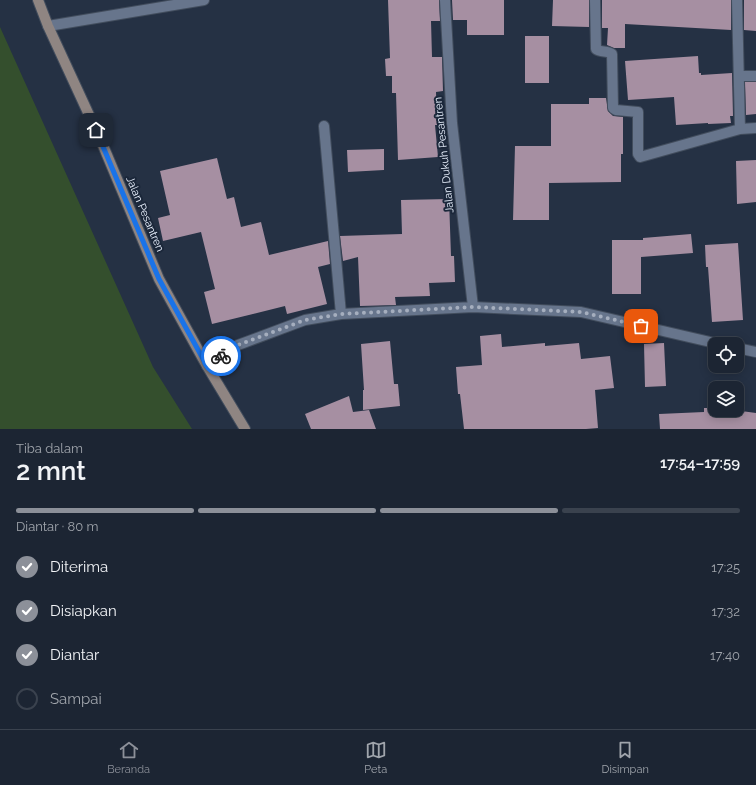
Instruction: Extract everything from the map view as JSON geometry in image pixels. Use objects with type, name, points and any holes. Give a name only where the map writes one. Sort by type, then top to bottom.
[{"type":"main road","name":"Jalan Pesantren","points":[[38,0],[48,26],[102,143],[159,279],[207,366],[245,429]]},
{"type":"street","points":[[48,26],[204,0]]},
{"type":"street","name":"Jalan Dukuh Pesantren","points":[[445,0],[452,123],[473,307]]},
{"type":"street","points":[[595,0],[596,49],[601,52],[608,52],[612,54],[613,108],[616,110],[638,112],[638,154],[640,157],[740,129],[756,128]]},
{"type":"street","points":[[736,0],[740,129]]},
{"type":"street","points":[[739,76],[756,76]]},
{"type":"street","points":[[324,126],[341,314]]},
{"type":"street","points":[[207,366],[238,345],[305,320],[341,314],[473,307],[581,312],[708,341]]},
{"type":"street","points":[[744,349],[756,352]]},
{"type":"green space","points":[[0,27],[153,367],[192,429],[0,429]]},
{"type":"building","points":[[388,0],[439,0],[440,21],[431,21],[432,57],[442,57],[443,91],[436,92],[437,125],[435,125],[438,157],[398,160],[396,93],[392,93],[392,76],[386,76],[385,59],[390,58]]},
{"type":"building","points":[[452,0],[504,0],[504,35],[467,35],[467,20],[453,20]]},
{"type":"building","points":[[553,0],[589,0],[589,27],[552,26]]},
{"type":"building","points":[[602,0],[731,0],[731,30],[625,24],[625,48],[614,48],[607,45],[608,28],[602,28]]},
{"type":"building","points":[[744,0],[756,0],[756,31],[744,30]]},
{"type":"building","points":[[525,36],[549,36],[549,83],[525,83]]},
{"type":"building","points":[[698,56],[699,73],[701,73],[701,75],[732,73],[733,116],[730,116],[731,123],[676,125],[674,97],[628,100],[625,61]]},
{"type":"building","points":[[745,82],[756,82],[756,114],[746,115]]},
{"type":"building","points":[[589,98],[606,98],[608,111],[613,116],[623,117],[621,182],[549,183],[549,220],[513,220],[515,146],[551,146],[551,104],[589,104]]},
{"type":"building","points":[[384,149],[384,170],[348,172],[347,150]]},
{"type":"building","points":[[217,158],[227,199],[234,197],[241,227],[261,222],[269,255],[328,241],[330,264],[318,267],[327,304],[287,314],[285,306],[212,324],[204,292],[215,289],[201,232],[163,241],[158,218],[170,215],[160,171]]},
{"type":"building","points":[[756,160],[756,202],[737,204],[736,161]]},
{"type":"building","points":[[449,199],[451,256],[454,256],[455,282],[429,283],[430,296],[395,297],[396,305],[360,306],[358,257],[343,261],[340,236],[402,234],[401,200]]},
{"type":"building","points":[[691,234],[693,253],[641,257],[641,294],[612,294],[612,240],[643,240],[643,238]]},
{"type":"building","points":[[738,243],[743,320],[712,322],[705,245]]},
{"type":"building","points":[[501,334],[502,347],[545,343],[545,346],[579,343],[581,359],[610,356],[614,388],[595,390],[598,428],[464,429],[460,394],[458,394],[456,367],[482,365],[480,336]]},
{"type":"building","points":[[390,341],[394,384],[398,384],[400,406],[363,410],[364,390],[361,344]]},
{"type":"building","points":[[664,343],[666,386],[645,387],[644,344]]},
{"type":"building","points":[[349,396],[353,412],[369,410],[376,429],[311,429],[305,414]]},
{"type":"building","points":[[704,408],[708,408],[708,417],[744,417],[744,411],[756,413],[756,429],[660,429],[659,414],[704,412]]},
{"type":"way so far","points":[[221,356],[238,345],[305,320],[341,314],[473,307],[581,312],[641,326]]},
{"type":"route","points":[[96,130],[159,279],[207,366],[221,356]]}]
